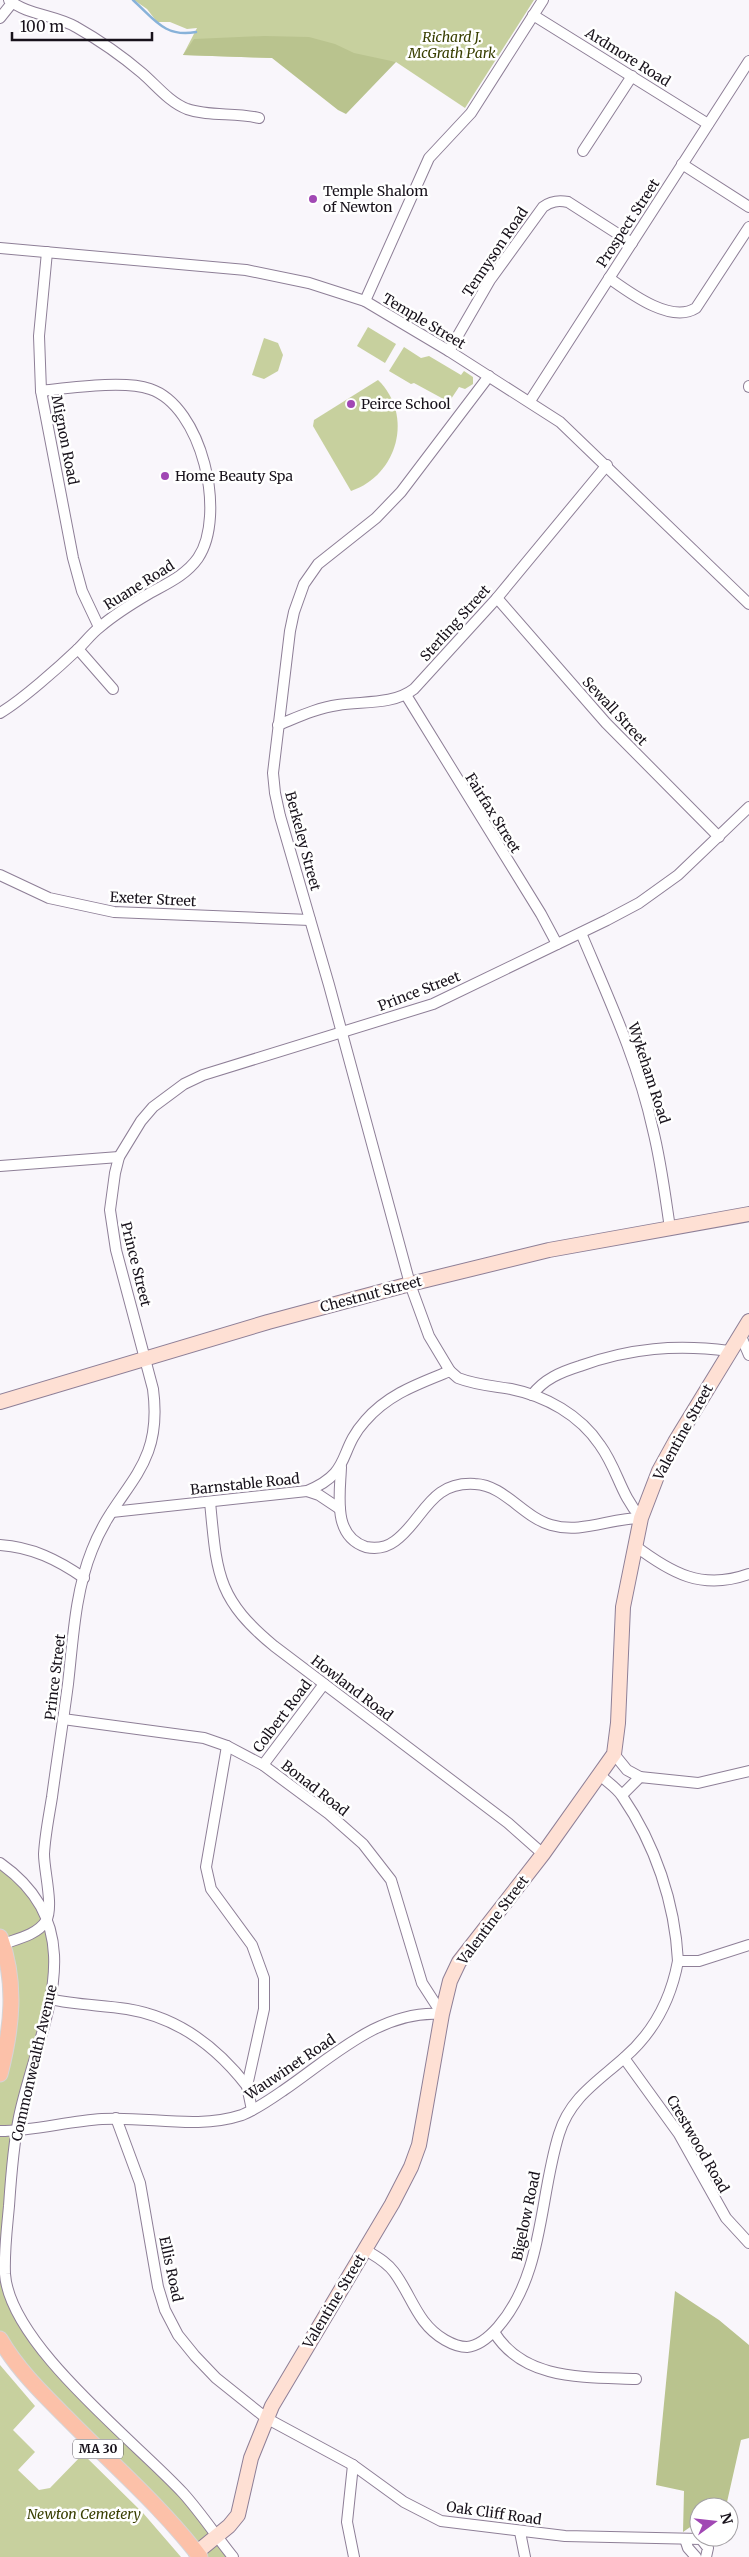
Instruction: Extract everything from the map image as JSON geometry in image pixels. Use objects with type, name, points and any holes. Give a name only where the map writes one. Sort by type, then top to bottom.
[{"type":"main road","points":[[0,2074],[12,2013],[10,1979],[1,1940]]},
{"type":"main road","name":"MA 30","points":[[0,2339],[12,2358],[38,2388],[151,2501],[198,2555]]},
{"type":"street","points":[[364,302],[429,158],[471,113],[543,0]]},
{"type":"street","points":[[0,18],[10,1],[74,26],[130,63],[178,105],[199,112],[239,114],[259,118]]},
{"type":"street","name":"Ardmore Road","points":[[533,15],[708,124]]},
{"type":"street","name":"Prospect Street","points":[[530,401],[749,61]]},
{"type":"street","points":[[583,151],[632,76]]},
{"type":"street","points":[[682,164],[749,207]]},
{"type":"street","name":"Tennyson Road","points":[[449,351],[505,257],[543,207],[549,202],[558,200],[568,202],[632,243]]},
{"type":"street","points":[[609,278],[653,305],[680,313],[689,312],[696,308],[749,227]]},
{"type":"street","name":"Temple Street","points":[[0,248],[246,270],[309,283],[364,302],[530,401],[574,432],[749,604]]},
{"type":"street","name":"Mignon Road","points":[[47,252],[39,336],[41,391],[73,558],[82,590],[99,627]]},
{"type":"street","name":"Berkeley Street","points":[[450,1371],[429,1336],[410,1284],[275,793],[273,773],[294,612],[304,584],[318,564],[376,518],[402,492],[489,376]]},
{"type":"street","name":"Ruane Road","points":[[0,713],[78,649],[99,627],[182,575],[198,557],[206,543],[211,518],[203,464],[192,431],[183,414],[171,401],[153,390],[127,386],[41,391]]},
{"type":"street","name":"Sterling Street","points":[[406,695],[497,598],[607,465]]},
{"type":"street","name":"Sewall Street","points":[[497,598],[606,723],[685,805],[719,837]]},
{"type":"street","points":[[78,649],[114,689]]},
{"type":"street","points":[[278,725],[320,709],[394,699],[406,695]]},
{"type":"street","name":"Fairfax Street","points":[[406,695],[541,914],[557,944]]},
{"type":"street","name":"Prince Street","points":[[47,1919],[49,1907],[44,1853],[84,1578],[95,1543],[112,1512],[138,1474],[149,1452],[155,1429],[156,1410],[147,1360],[112,1231],[112,1193],[119,1157],[141,1121],[152,1107],[184,1084],[241,1062],[433,1004],[639,903],[678,875],[749,807]]},
{"type":"street","name":"Exeter Street","points":[[0,876],[49,898],[114,912],[310,920]]},
{"type":"street","name":"Wykeham Road","points":[[580,933],[618,1020],[639,1079],[654,1130],[670,1228]]},
{"type":"street","points":[[0,1166],[119,1157]]},
{"type":"street","name":"Chestnut Street","points":[[0,1402],[147,1360],[268,1322],[410,1284],[549,1250],[749,1214]]},
{"type":"street","name":"Valentine Street","points":[[198,2555],[238,2515],[251,2458],[266,2418],[392,2204],[411,2167],[419,2145],[442,2014],[450,1981],[459,1962],[543,1854],[614,1754],[619,1716],[620,1630],[634,1544],[641,1518],[663,1463],[729,1351],[749,1322]]},
{"type":"street","points":[[740,1334],[749,1355]]},
{"type":"street","points":[[532,1395],[538,1387],[555,1376],[619,1354],[667,1347],[729,1351]]},
{"type":"street","points":[[450,1371],[458,1378],[532,1395],[565,1410],[590,1431],[609,1460],[623,1494],[641,1518]]},
{"type":"street","name":"Barnstable Road","points":[[112,1512],[307,1492],[332,1479],[341,1467],[354,1435],[376,1408],[391,1396],[450,1371]]},
{"type":"street","points":[[341,1467],[340,1509],[344,1529],[350,1538],[370,1548],[381,1548],[394,1543],[403,1535],[431,1499],[440,1492],[463,1484],[488,1486],[536,1518],[557,1526],[583,1528],[618,1520],[641,1518]]},
{"type":"street","points":[[307,1492],[319,1494],[340,1509]]},
{"type":"street","name":"Howland Road","points":[[210,1502],[218,1567],[230,1601],[253,1629],[508,1823],[543,1854]]},
{"type":"street","points":[[634,1544],[682,1576],[719,1582],[749,1574]]},
{"type":"street","points":[[0,1545],[29,1549],[52,1558],[84,1578]]},
{"type":"street","name":"Colbert Road","points":[[263,1765],[324,1684]]},
{"type":"street","name":"Bonad Road","points":[[63,1719],[204,1738],[227,1746],[263,1765],[329,1814],[363,1844],[378,1861],[390,1880],[422,1983],[442,2014]]},
{"type":"street","points":[[227,1746],[206,1867],[212,1889],[252,1945],[264,1978],[264,2009],[247,2086],[252,2110]]},
{"type":"street","points":[[614,1754],[627,1770],[640,1777],[698,1783],[749,1771]]},
{"type":"street","points":[[600,1776],[622,1795],[640,1777]]},
{"type":"street","name":"Bigelow Road","points":[[364,2249],[383,2260],[393,2270],[422,2321],[440,2337],[459,2346],[469,2347],[478,2344],[494,2332],[513,2308],[529,2272],[553,2155],[567,2113],[583,2091],[624,2058],[646,2036],[662,2010],[674,1980],[678,1961],[676,1934],[666,1887],[653,1854],[622,1795]]},
{"type":"street","name":"Commonwealth Avenue","points":[[0,1862],[28,1887],[47,1919],[55,1955],[50,1999],[17,2130],[5,2250],[6,2276],[14,2309],[30,2334],[62,2372],[184,2494],[233,2557]]},
{"type":"street","points":[[1,1940],[34,1932],[47,1919]]},
{"type":"street","points":[[678,1961],[699,1961],[715,1958],[749,1945]]},
{"type":"street","points":[[50,1999],[126,2008],[157,2016],[177,2024],[213,2049],[247,2086]]},
{"type":"street","name":"Wauwinet Road","points":[[0,2131],[75,2121],[116,2118],[205,2122],[243,2114],[266,2102],[358,2037],[388,2023],[424,2012],[442,2014]]},
{"type":"street","name":"Crestwood Road","points":[[624,2058],[679,2134],[726,2218],[749,2243]]},
{"type":"street","name":"Ellis Road","points":[[116,2118],[140,2183],[158,2287],[165,2310],[178,2335],[195,2356],[216,2378],[266,2418]]},
{"type":"street","points":[[494,2332],[506,2348],[526,2364],[569,2376],[636,2379]]},
{"type":"street","name":"Oak Cliff Road","points":[[266,2418],[353,2465],[404,2502],[441,2521],[520,2532],[610,2538],[701,2539],[705,2542],[708,2550],[706,2557]]},
{"type":"street","points":[[353,2465],[347,2522],[354,2557]]},
{"type":"street","points":[[520,2532],[525,2557]]},
{"type":"street","points":[[685,2539],[688,2548],[696,2557]]},
{"type":"green space","name":"Richard J. McGrath Park","points":[[134,0],[534,0],[465,108],[396,62],[183,55],[197,28],[187,29],[170,22],[157,22],[147,9]]},
{"type":"green space","points":[[264,36],[309,37],[335,44],[354,53],[396,62],[346,114],[338,110],[272,58],[183,55],[194,39]]},
{"type":"green space","points":[[368,327],[396,344],[385,363],[357,346]]},
{"type":"green space","points":[[264,338],[278,343],[283,355],[278,371],[264,379],[252,375]]},
{"type":"green space","points":[[404,347],[421,358],[429,356],[461,375],[464,371],[473,377],[473,384],[465,389],[459,387],[449,402],[414,383],[411,384],[389,371]]},
{"type":"green space","points":[[378,380],[389,394],[396,410],[398,426],[396,443],[390,458],[380,472],[367,483],[351,491],[313,426],[314,420]]},
{"type":"green space","points":[[0,1863],[28,1887],[55,1955],[19,2118],[5,2276],[30,2334],[137,2446],[233,2557],[200,2557],[0,2339],[0,2074],[7,2047],[0,1937]]},
{"type":"green space","points":[[675,2291],[719,2320],[749,2345],[749,2438],[741,2440],[728,2497],[689,2497],[689,2528],[683,2532],[684,2491],[656,2485]]},
{"type":"green space","name":"Newton Cemetery","points":[[0,2365],[35,2406],[13,2430],[35,2452],[18,2470],[39,2490],[50,2488],[83,2454],[143,2513],[181,2557],[0,2557]]},
{"type":"waterway","points":[[133,0],[154,20],[168,30],[185,33],[196,32]]},
{"type":"place","name":"Temple Shalom of Newton","points":[[313,199]]},
{"type":"place","name":"Peirce School","points":[[351,404]]},
{"type":"place","name":"Home Beauty Spa","points":[[165,476]]}]
